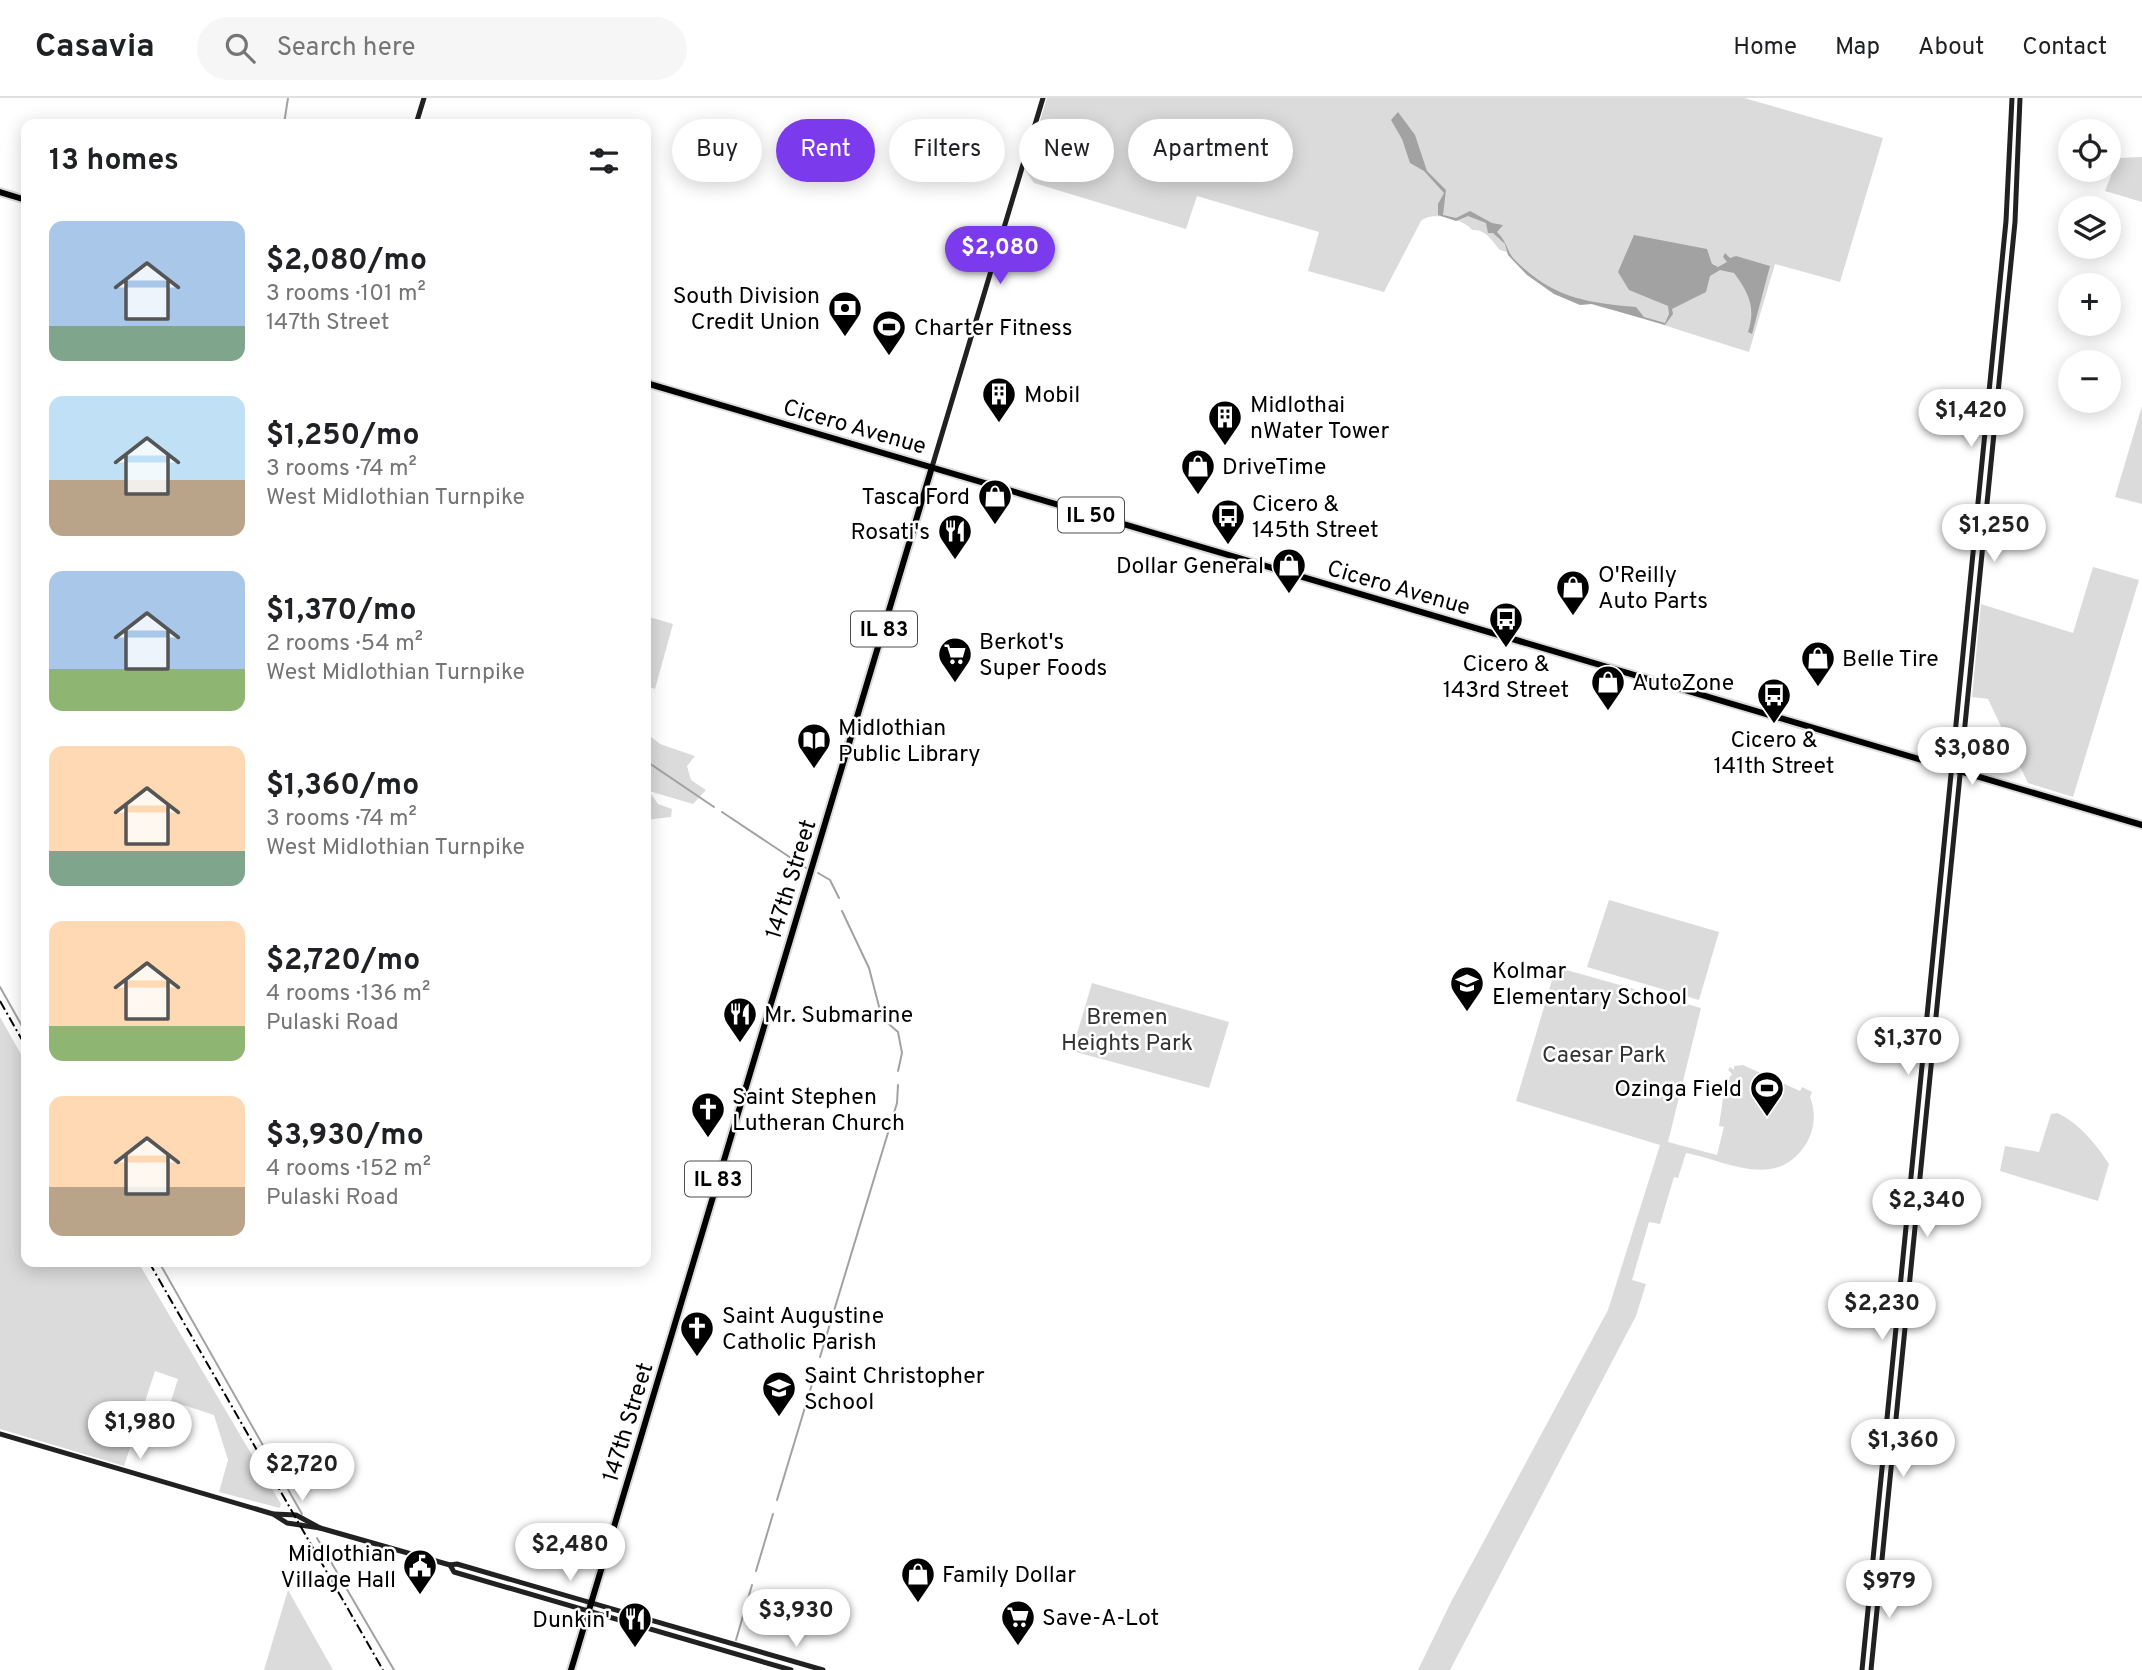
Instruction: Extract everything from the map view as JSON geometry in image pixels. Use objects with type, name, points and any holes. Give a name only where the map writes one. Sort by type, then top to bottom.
[{"type":"main road","points":[[418,119],[424,98]]},
{"type":"main road","name":"147th Street","points":[[571,1670],[1043,98]]},
{"type":"main road","points":[[1863,1670],[2006,221],[2012,98]]},
{"type":"main road","points":[[1871,1670],[2015,222],[2021,98]]},
{"type":"main road","points":[[0,192],[21,198]]},
{"type":"main road","points":[[1995,335],[2004,332]]},
{"type":"main road","name":"Cicero Avenue","points":[[651,384],[2142,825]]},
{"type":"main road","points":[[0,1434],[273,1514],[303,1528],[320,1528]]},
{"type":"main road","points":[[273,1514],[296,1515],[320,1528],[450,1565],[457,1564],[823,1670]]},
{"type":"main road","points":[[450,1565],[454,1572],[791,1670]]},
{"type":"green space","points":[[1047,98],[1744,98],[1883,138],[1840,282],[1775,264],[1749,352],[1568,297],[1535,280],[1485,234],[1441,216],[1421,221],[1384,292],[1308,271],[1319,232],[1197,196],[1186,229],[1034,183],[1114,182],[1114,119],[1041,119]]},
{"type":"green space","points":[[2142,157],[2142,202],[2105,191],[2109,182],[2121,182],[2121,158]]},
{"type":"green space","points":[[2142,406],[2142,504],[2115,497]]},
{"type":"green space","points":[[2093,567],[2139,580],[2073,797],[2028,783],[1988,699],[1972,697],[1981,604],[2073,633]]},
{"type":"green space","points":[[651,617],[673,624],[655,689],[651,688]]},
{"type":"green space","points":[[651,737],[660,744],[695,756],[687,766],[691,780],[706,790],[693,804],[651,792]]},
{"type":"green space","points":[[651,794],[658,804],[672,809],[671,817],[651,819]]},
{"type":"green space","points":[[1609,900],[1719,932],[1699,1000],[1587,967]]},
{"type":"green space","name":"Caesar Park","points":[[1556,967],[1701,1008],[1668,1142],[1717,1155],[1724,1127],[1719,1126],[1725,1084],[1732,1074],[1728,1070],[1730,1067],[1734,1070],[1734,1066],[1743,1065],[1800,1091],[1802,1087],[1812,1092],[1810,1097],[1814,1115],[1813,1126],[1806,1144],[1794,1158],[1766,1170],[1734,1166],[1686,1153],[1678,1178],[1674,1177],[1660,1224],[1649,1222],[1632,1280],[1646,1284],[1636,1316],[1450,1670],[1418,1670],[1450,1604],[1608,1310],[1660,1145],[1516,1101]]},
{"type":"green space","name":"Bremen Heights Park","points":[[1092,983],[1229,1022],[1209,1088],[1072,1051]]},
{"type":"green space","points":[[0,1017],[21,1054],[21,1267],[141,1267],[281,1504],[280,1508],[219,1492],[228,1460],[214,1415],[171,1401],[178,1379],[155,1371],[124,1466],[0,1429]]},
{"type":"green space","points":[[2057,1113],[2086,1135],[2109,1164],[2098,1201],[2000,1171],[2005,1146],[2039,1152],[2051,1114]]},
{"type":"green space","points":[[288,1590],[333,1670],[264,1670]]},
{"type":"shaded area","points":[[1398,112],[1415,135],[1427,171],[1446,190],[1443,215],[1456,218],[1470,211],[1492,223],[1503,225],[1497,232],[1503,240],[1512,256],[1542,282],[1555,290],[1585,300],[1636,307],[1644,317],[1665,323],[1669,314],[1668,306],[1629,290],[1618,272],[1634,235],[1707,249],[1712,264],[1718,267],[1727,262],[1723,257],[1725,253],[1730,258],[1736,256],[1770,266],[1752,334],[1748,332],[1751,308],[1744,287],[1734,273],[1720,270],[1710,276],[1706,292],[1672,309],[1673,314],[1665,325],[1592,304],[1580,305],[1554,294],[1527,275],[1508,255],[1505,244],[1493,233],[1488,233],[1486,223],[1468,216],[1456,221],[1438,215],[1438,204],[1444,193],[1424,171],[1410,163],[1402,139],[1391,120]]},
{"type":"waterway","points":[[285,119],[288,98]]},
{"type":"waterway","points":[[651,764],[714,807]]},
{"type":"waterway","points":[[722,812],[806,868]]},
{"type":"waterway","points":[[818,873],[830,880],[839,898]]},
{"type":"waterway","points":[[842,911],[869,968],[882,1018],[898,1032],[902,1053],[898,1071]]},
{"type":"waterway","points":[[0,987],[21,1024]]},
{"type":"waterway","points":[[820,1357],[897,1103],[898,1085]]},
{"type":"waterway","points":[[162,1267],[302,1514]]},
{"type":"waterway","points":[[777,1500],[816,1371]]},
{"type":"waterway","points":[[756,1571],[773,1514]]},
{"type":"waterway","points":[[317,1538],[394,1670]]},
{"type":"waterway","points":[[736,1640],[752,1585]]},
{"type":"railway","points":[[0,1001],[21,1038]]},
{"type":"railway","points":[[152,1267],[383,1670]]},
{"type":"place","name":"South Division Credit Union","points":[[845,338]]},
{"type":"place","name":"Charter Fitness","points":[[889,357]]},
{"type":"place","name":"Mobil","points":[[999,424]]},
{"type":"place","name":"Midlothai nWater Tower","points":[[1225,447]]},
{"type":"place","name":"DriveTime","points":[[1198,496]]},
{"type":"place","name":"Tasca Ford","points":[[995,526]]},
{"type":"place","name":"Cicero & 145th Street","points":[[1228,546]]},
{"type":"place","name":"Rosati's","points":[[955,561]]},
{"type":"place","name":"Dollar General","points":[[1289,595]]},
{"type":"place","name":"O'Reilly Auto Parts","points":[[1573,617]]},
{"type":"place","name":"Cicero & 143rd Street","points":[[1506,649]]},
{"type":"place","name":"Berkot's Super Foods","points":[[955,684]]},
{"type":"place","name":"Belle Tire","points":[[1818,688]]},
{"type":"place","name":"AutoZone","points":[[1608,712]]},
{"type":"place","name":"Cicero & 141th Street","points":[[1774,725]]},
{"type":"place","name":"Midlothian Public Library","points":[[814,770]]},
{"type":"place","name":"Kolmar Elementary School","points":[[1467,1013]]},
{"type":"place","name":"Mr. Submarine","points":[[740,1044]]},
{"type":"place","name":"Ozinga Field","points":[[1767,1118]]},
{"type":"place","name":"Saint Stephen Lutheran Church","points":[[708,1139]]},
{"type":"place","name":"Saint Augustine Catholic Parish","points":[[697,1358]]},
{"type":"place","name":"Saint Christopher School","points":[[779,1418]]},
{"type":"place","name":"Midlothian Village Hall","points":[[420,1596]]},
{"type":"place","name":"Family Dollar","points":[[918,1604]]},
{"type":"place","name":"Save-A-Lot","points":[[1018,1647]]},
{"type":"place","name":"Dunkin'","points":[[635,1649]]}]
